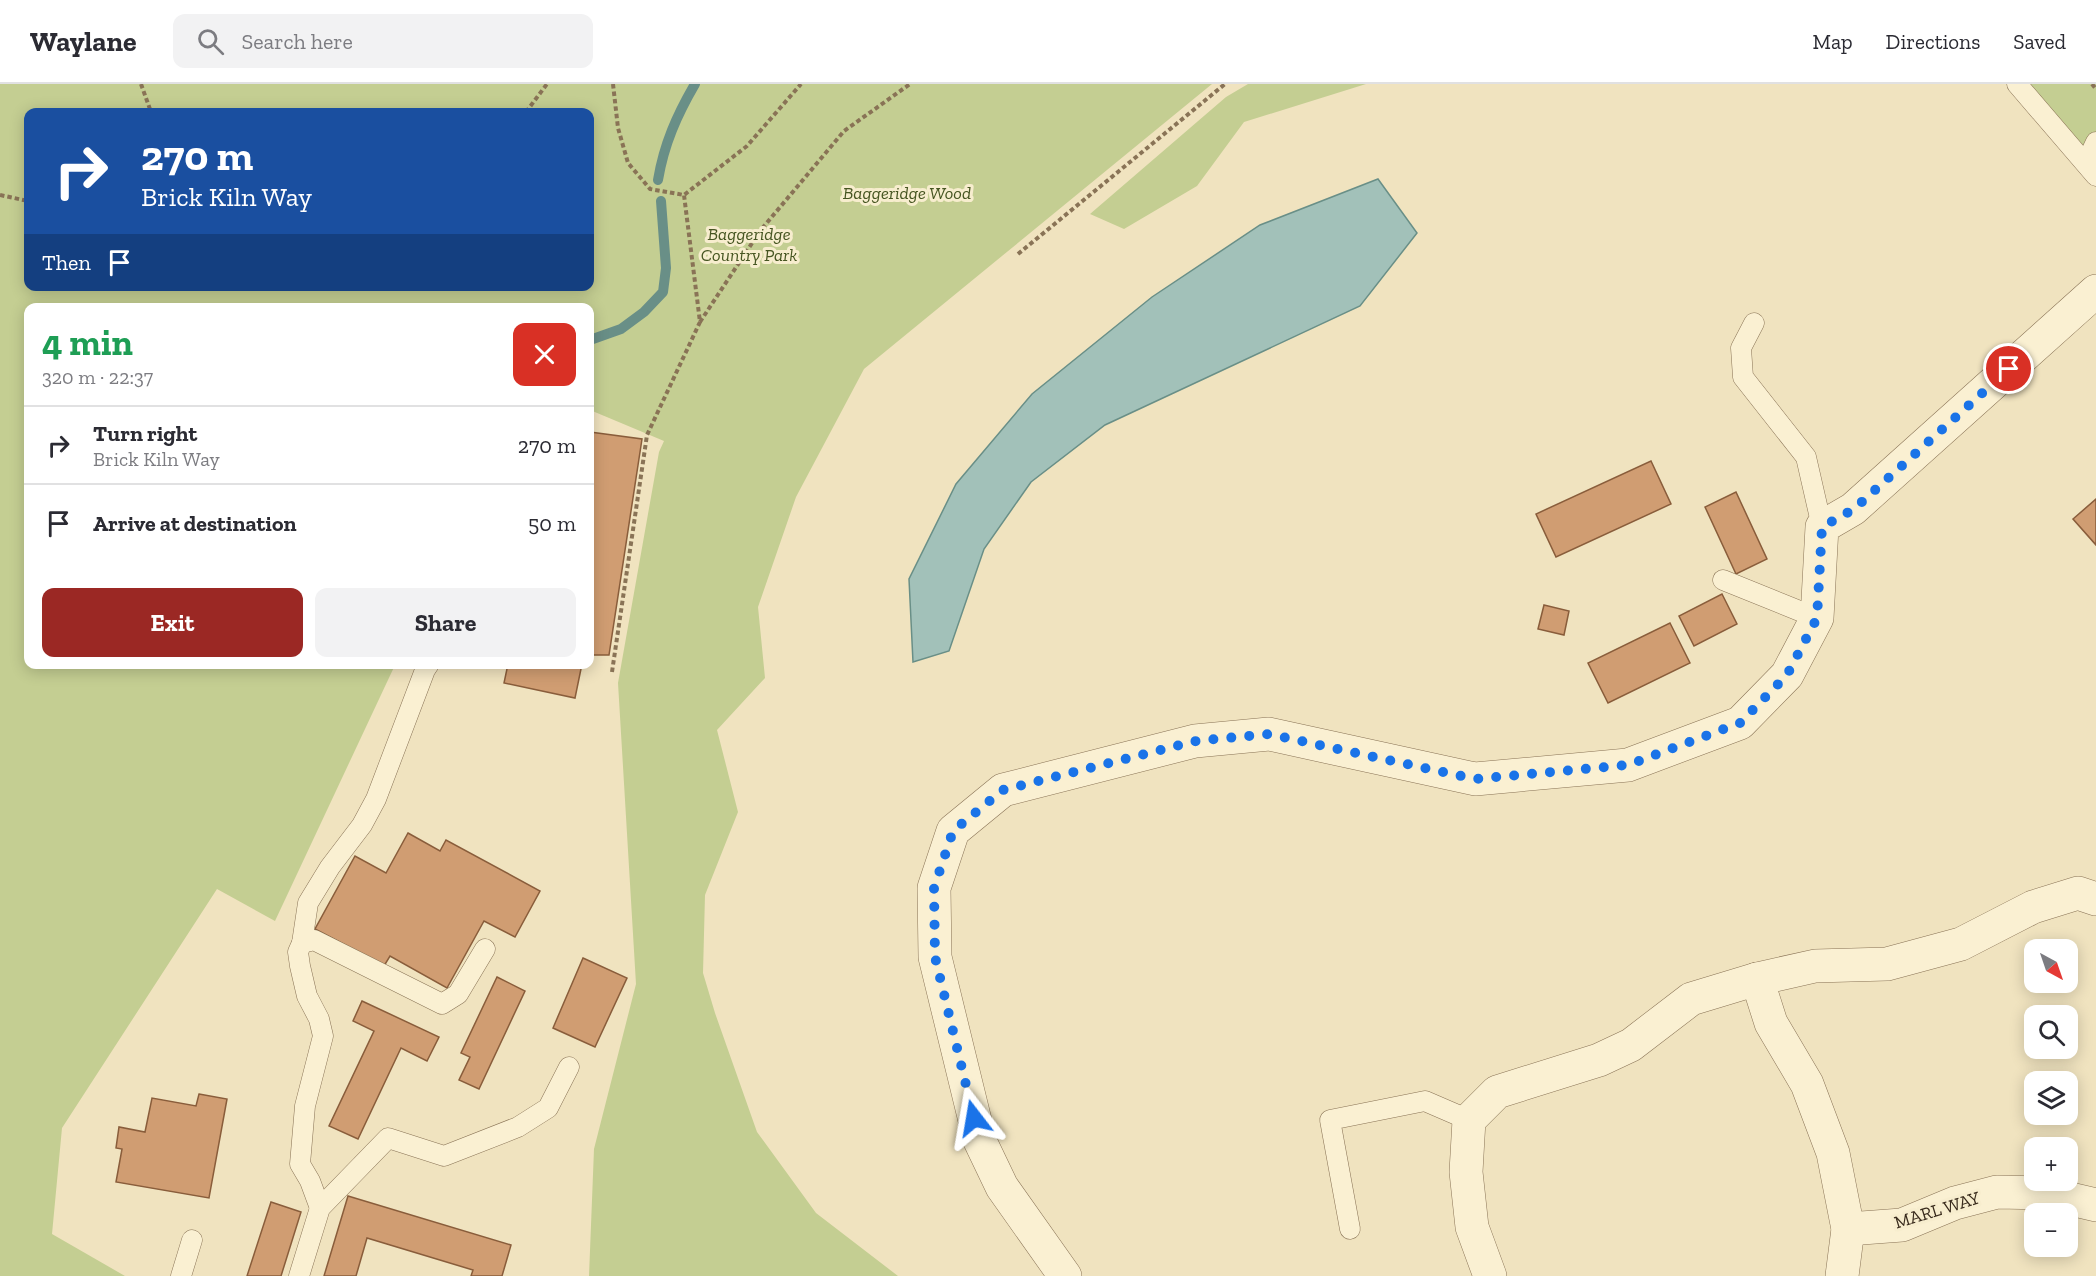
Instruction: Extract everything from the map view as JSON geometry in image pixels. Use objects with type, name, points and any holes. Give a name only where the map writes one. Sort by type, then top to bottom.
[{"type":"street","points":[[1065,1276],[1002,1187],[980,1141],[935,957],[934,888],[953,831],[1003,790],[1196,741],[1269,734],[1475,779],[1628,765],[1740,723],[1787,675],[1817,618],[1822,527],[1854,509],[2096,291]]},
{"type":"street","points":[[1490,1276],[1472,1227],[1466,1172],[1469,1120],[1497,1092],[1599,1060],[1630,1045],[1691,999],[1757,979],[1815,966],[1887,964],[1961,944],[2033,907],[2078,893],[2096,899]]},
{"type":"street","points":[[1757,979],[1771,1023],[1807,1084],[1833,1153],[1848,1229],[1842,1276]]},
{"type":"street","name":"MARL WAY","points":[[1848,1229],[1902,1225],[1955,1203],[1997,1192],[2045,1193],[2096,1205]]},
{"type":"lane","points":[[2017,84],[2091,169]]},
{"type":"lane","points":[[2091,169],[2096,142]]},
{"type":"lane","points":[[1754,323],[1741,348],[1743,376],[1806,457],[1822,527]]},
{"type":"lane","points":[[1723,580],[1817,618]]},
{"type":"lane","points":[[320,1208],[300,1164],[305,1106],[323,1036],[319,1019],[307,996],[298,952],[303,943],[308,903],[330,867],[362,825],[376,799],[426,669]]},
{"type":"lane","points":[[303,943],[314,940],[442,1004],[458,994],[485,949]]},
{"type":"lane","points":[[298,1276],[320,1208],[388,1138],[444,1156],[518,1127],[548,1108],[569,1067]]},
{"type":"lane","points":[[1350,1229],[1330,1120],[1425,1101],[1469,1120]]},
{"type":"lane","points":[[181,1276],[192,1240]]},
{"type":"path","points":[[141,84],[150,108]]},
{"type":"path","points":[[529,108],[547,84]]},
{"type":"path","points":[[613,84],[618,128],[628,163],[650,189],[684,195],[747,146],[801,84]]},
{"type":"path","points":[[612,672],[647,435],[700,322],[760,231],[844,131],[910,84]]},
{"type":"path","points":[[1018,254],[1225,84]]},
{"type":"path","points":[[2092,84],[2096,89]]},
{"type":"path","points":[[0,195],[24,200]]},
{"type":"path","points":[[684,195],[700,322]]},
{"type":"green space","points":[[0,84],[1212,84],[864,369],[796,497],[758,607],[765,678],[717,730],[738,812],[705,895],[703,973],[715,1013],[757,1132],[816,1213],[898,1276],[589,1276],[594,1149],[636,984],[618,683],[659,452],[664,441],[594,412],[594,303],[24,303],[24,669],[393,669],[275,921],[217,889],[62,1128],[52,1234],[125,1276],[0,1276]]},
{"type":"green space","points":[[1248,84],[1366,84],[1244,122],[1197,186],[1124,229],[1090,214],[1226,97]]},
{"type":"green space","points":[[2015,84],[2096,84],[2096,171],[2045,101]]},
{"type":"water","points":[[1378,179],[1417,233],[1360,306],[1105,425],[1031,482],[984,549],[949,651],[913,662],[909,579],[956,484],[1032,394],[1152,297],[1260,225]]},
{"type":"building","points":[[594,433],[642,439],[609,655],[594,655]]},
{"type":"building","points":[[1651,461],[1671,504],[1556,557],[1536,514]]},
{"type":"building","points":[[1736,492],[1767,559],[1736,574],[1705,507]]},
{"type":"building","points":[[2096,499],[2096,545],[2073,519]]},
{"type":"building","points":[[1722,594],[1737,624],[1694,646],[1679,616]]},
{"type":"building","points":[[1544,605],[1569,611],[1564,635],[1538,629]]},
{"type":"building","points":[[1670,623],[1690,663],[1608,703],[1588,663]]},
{"type":"building","points":[[507,669],[581,669],[575,698],[504,683]]},
{"type":"building","points":[[408,833],[440,851],[446,840],[540,891],[515,937],[484,921],[447,988],[390,956],[384,966],[315,929],[355,856],[386,873]]},
{"type":"building","points":[[583,958],[627,978],[595,1047],[553,1028]]},
{"type":"building","points":[[497,977],[525,991],[479,1089],[459,1080],[470,1057],[461,1053]]},
{"type":"building","points":[[362,1001],[439,1037],[427,1061],[401,1048],[358,1139],[329,1126],[374,1031],[353,1021]]},
{"type":"building","points":[[199,1094],[227,1099],[209,1198],[116,1182],[122,1149],[116,1148],[119,1127],[145,1132],[152,1098],[196,1106]]},
{"type":"building","points":[[348,1196],[511,1245],[502,1276],[471,1276],[473,1270],[367,1238],[356,1276],[324,1276]]},
{"type":"building","points":[[271,1202],[301,1212],[281,1276],[247,1276]]},
{"type":"waterway","points":[[658,180],[672,130],[695,84]]},
{"type":"waterway","points":[[594,339],[621,329],[644,312],[663,292],[666,268],[661,201]]},
{"type":"route","points":[[974,1118],[935,957],[934,888],[953,831],[1003,790],[1196,741],[1269,734],[1342,752],[1475,779],[1628,765],[1740,723],[1787,675],[1817,618],[1822,527],[1854,509],[2009,369]]},
{"type":"park label","name":"Baggeridge Wood","points":[[907,193]]},
{"type":"park label","name":"Baggeridge Country Park","points":[[749,244]]}]
